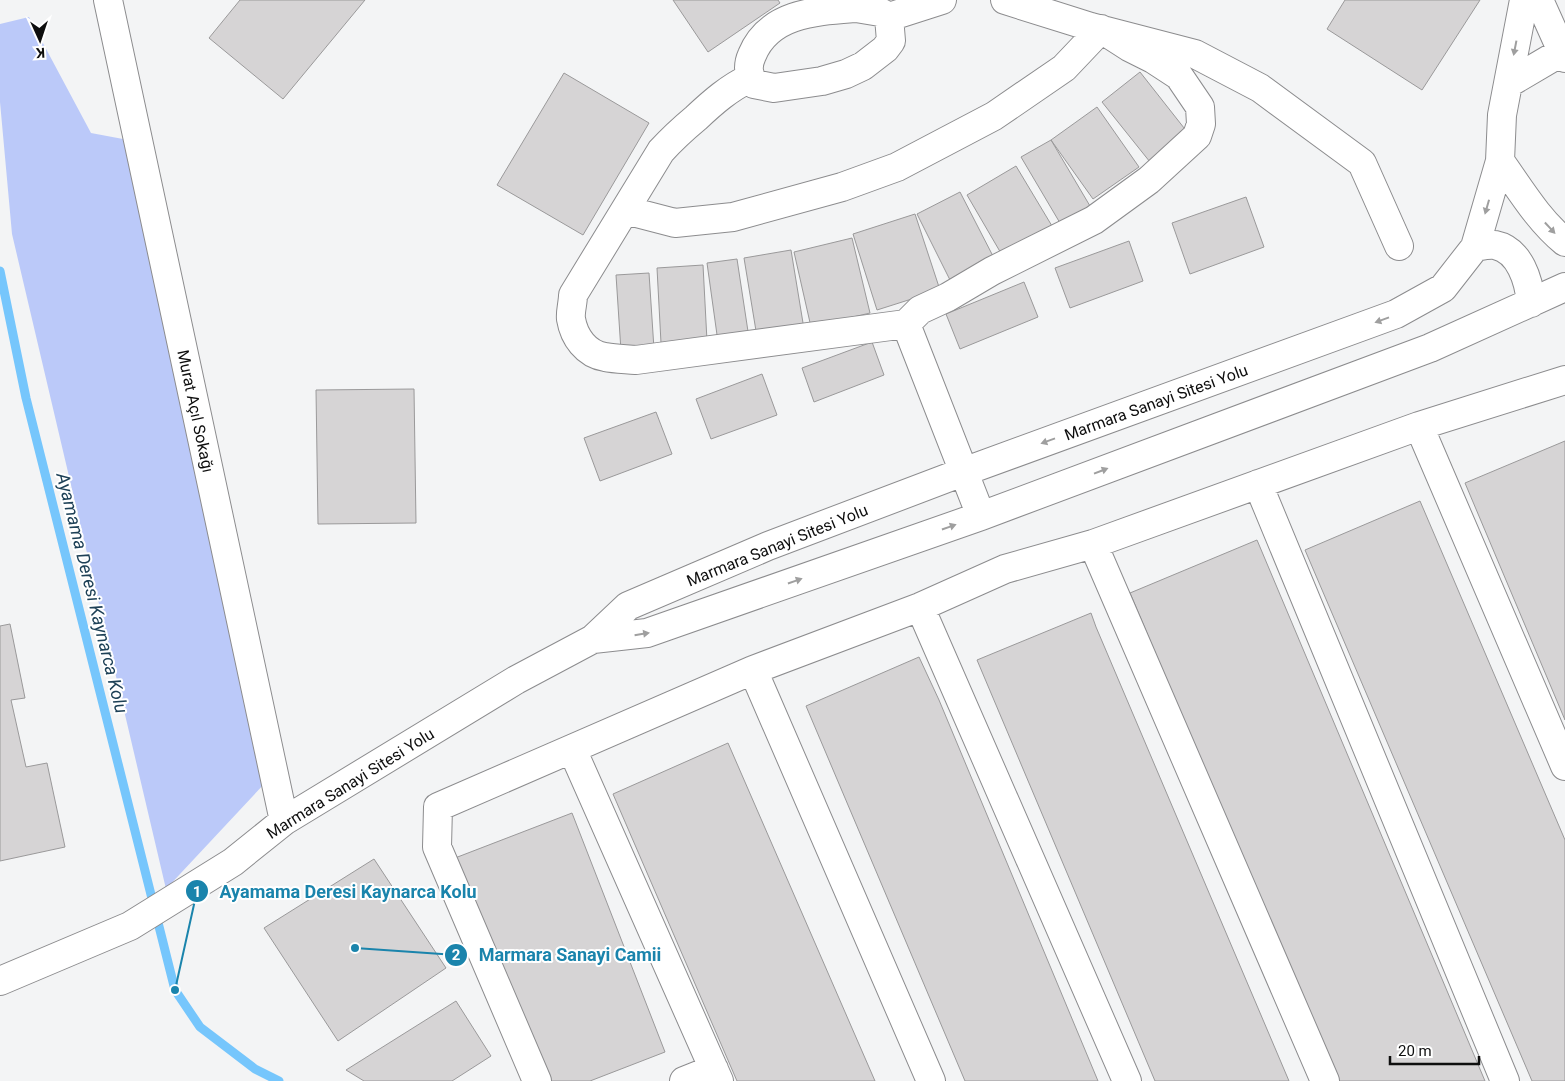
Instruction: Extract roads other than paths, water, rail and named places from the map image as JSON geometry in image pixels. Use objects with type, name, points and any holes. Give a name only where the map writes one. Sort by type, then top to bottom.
[{"type":"street","name":"Murat Açıl Sokağı","points":[[108,0],[284,821]]},
{"type":"street","points":[[889,17],[891,41],[885,49],[863,66],[846,74],[822,81],[774,88],[754,84],[750,78],[748,64],[756,45],[768,30],[808,7],[826,10],[856,8],[880,12],[889,17],[942,0]]},
{"type":"street","points":[[1005,0],[1091,27],[1195,54],[1260,88],[1362,163],[1399,246]]},
{"type":"street","name":"Marmara Sanayi Sitesi Yolu","points":[[0,981],[130,926],[233,862],[284,821],[516,680],[593,639],[628,606],[768,546],[963,472],[1396,314],[1442,288],[1475,247],[1500,161],[1502,115],[1524,0]]},
{"type":"street","points":[[1509,83],[1564,53],[1539,0]]},
{"type":"street","points":[[750,78],[719,97],[677,134],[661,151],[573,296],[571,318],[576,336],[584,346],[598,355],[636,360],[906,324],[920,310],[948,297],[992,271],[1094,220],[1149,180],[1196,136],[1201,124],[1200,107],[1179,76],[1153,59],[1129,48],[1101,29]]},
{"type":"street","points":[[625,210],[674,223],[733,217],[842,187],[897,167],[994,116],[1064,68],[1101,29]]},
{"type":"street","points":[[1500,161],[1550,230],[1565,242]]},
{"type":"street","points":[[1475,247],[1495,245],[1508,251],[1524,270],[1530,287],[1531,303]]},
{"type":"street","name":"Marmara Sanayi Sitesi Yolu","points":[[593,639],[647,633],[981,516],[1430,348],[1565,287]]},
{"type":"street","points":[[906,324],[981,516]]},
{"type":"street","points":[[537,1081],[437,847],[438,807],[753,670],[920,607],[1005,569],[1094,544],[1420,426],[1565,380]]},
{"type":"street","points":[[1420,426],[1565,766]]},
{"type":"street","points":[[1258,484],[1505,1081]]},
{"type":"street","points":[[1094,544],[1325,1081]]},
{"type":"street","points":[[920,607],[1127,1081]]},
{"type":"street","points":[[753,670],[931,1081]]},
{"type":"street","points":[[572,749],[716,1075],[684,1081]]},
{"type":"waterway","name":"Ayamama Deresi Kaynarca Kolu","points":[[0,271],[26,398],[175,990],[200,1027],[255,1069],[279,1081]]},
{"type":"place","name":"Marmara Sanayi Camii","points":[[355,948]]},
{"type":"place","name":"Ayamama Deresi Kaynarca Kolu","points":[[175,990]]}]
